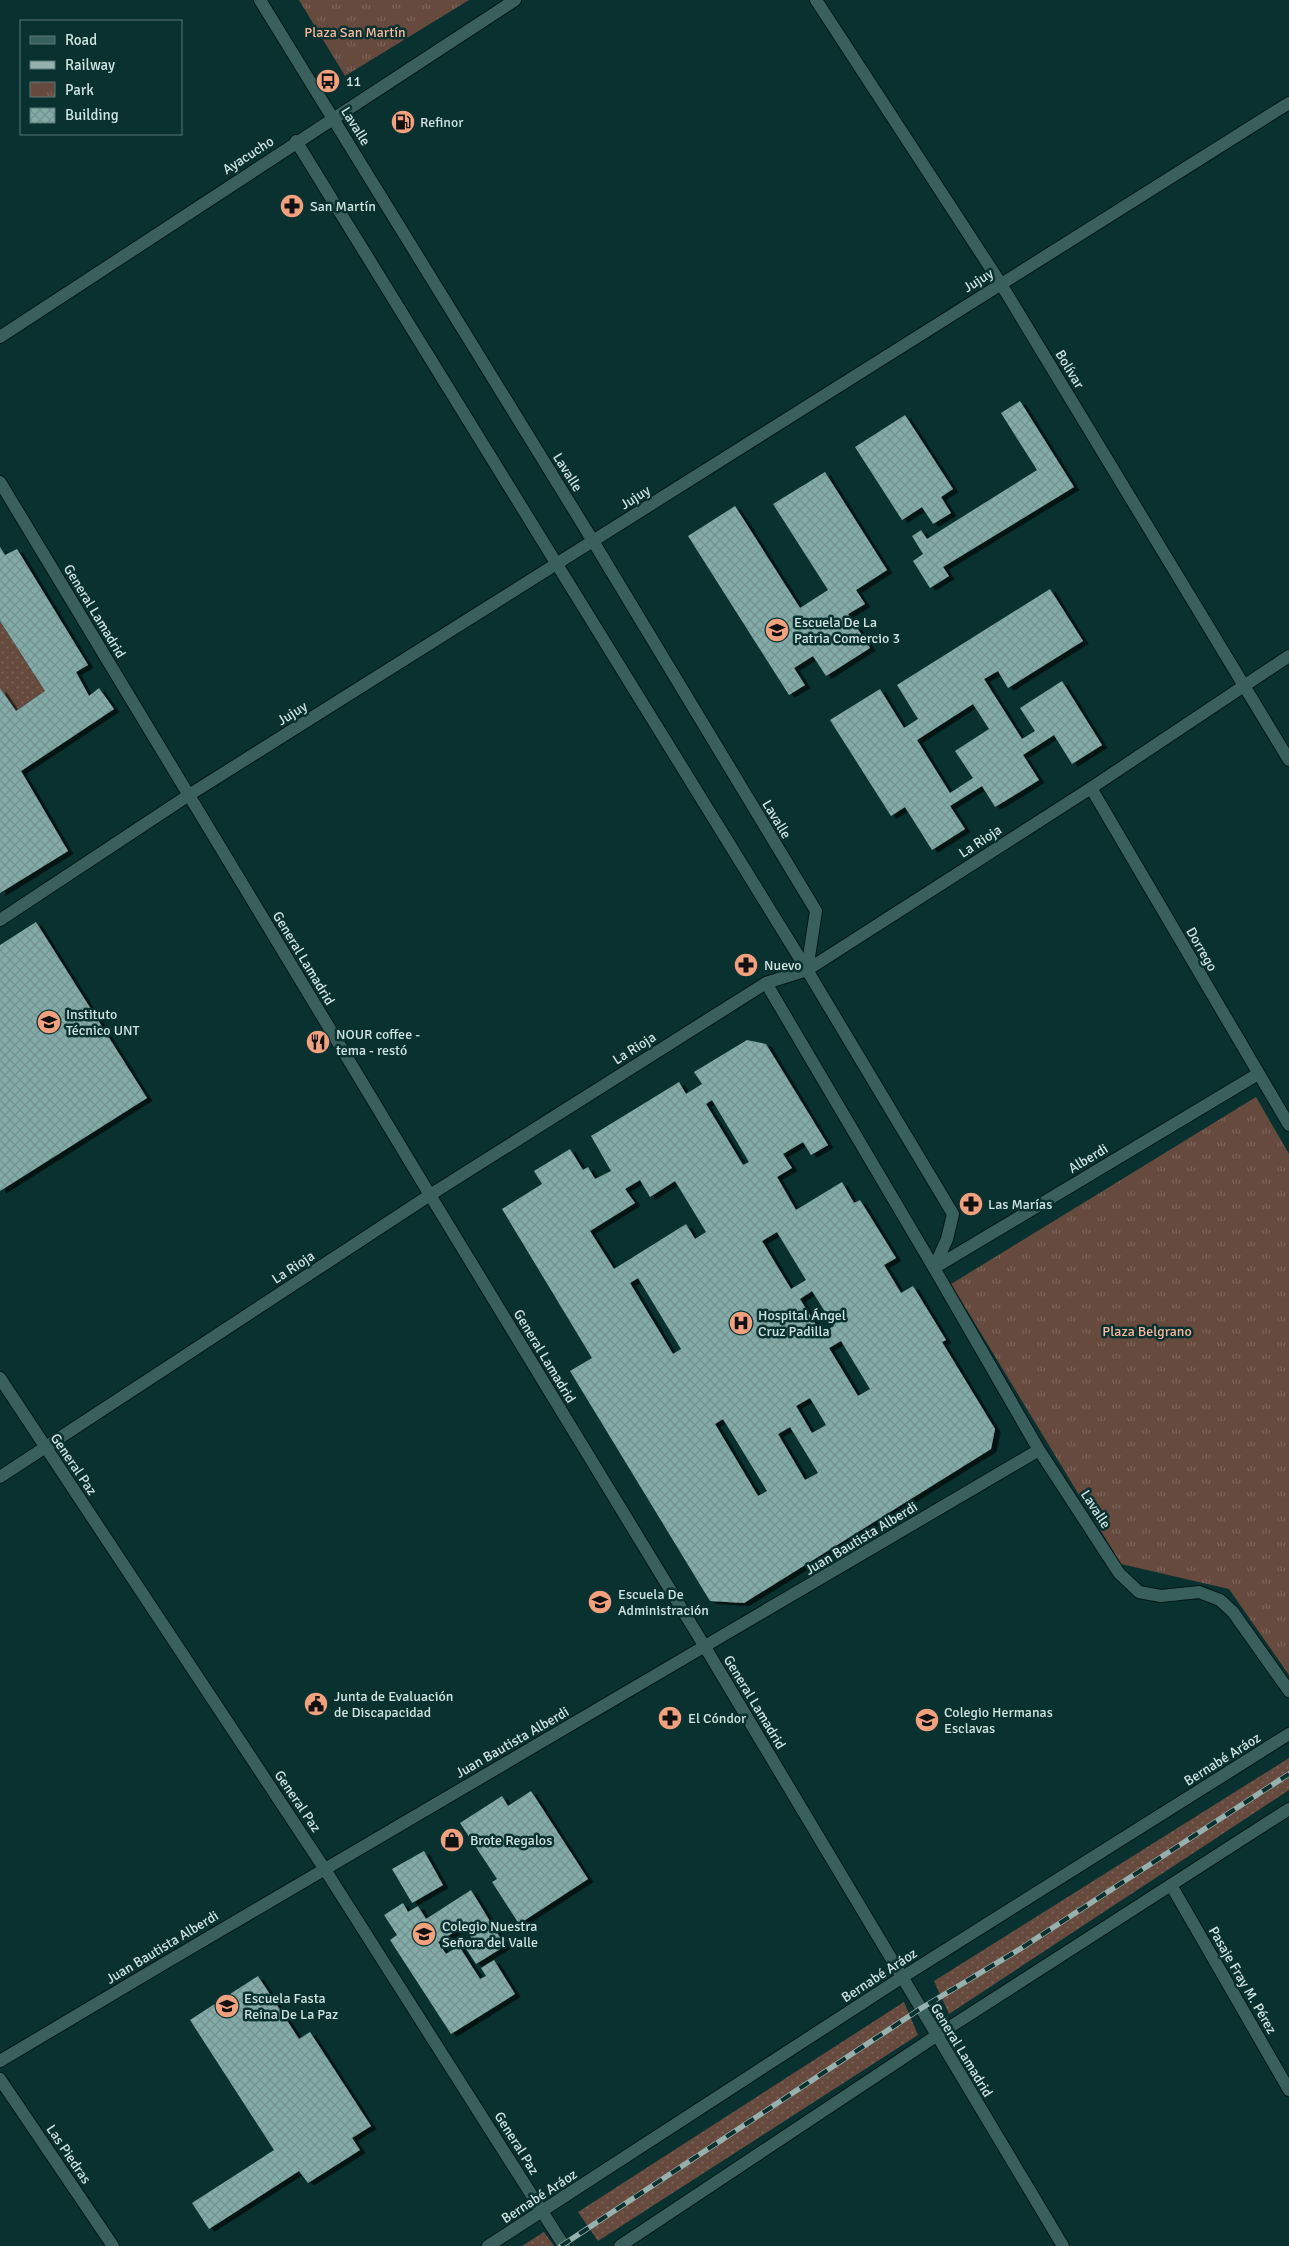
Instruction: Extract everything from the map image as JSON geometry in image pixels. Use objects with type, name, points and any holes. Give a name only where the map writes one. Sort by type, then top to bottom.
[{"type":"street","name":"Lavalle","points":[[260,0],[594,542],[816,911],[807,970]]},
{"type":"street","name":"Ayacucho","points":[[0,337],[296,141],[515,0]]},
{"type":"street","name":"Bolívar","points":[[816,0],[1001,284],[1289,760]]},
{"type":"street","name":"Jujuy","points":[[0,920],[189,796],[1289,103]]},
{"type":"street","points":[[296,141],[807,970],[953,1214],[948,1239],[934,1268]]},
{"type":"street","name":"General Lamadrid","points":[[0,482],[705,1648],[1063,2246]]},
{"type":"street","name":"La Rioja","points":[[0,1477],[430,1195],[766,983],[807,970],[1091,788],[1289,656]]},
{"type":"street","name":"Dorrego","points":[[1091,788],[1289,1125]]},
{"type":"street","name":"Lavalle","points":[[766,983],[1039,1450],[1119,1573],[1140,1592],[1161,1596],[1199,1592],[1220,1600],[1233,1612],[1289,1691]]},
{"type":"street","name":"Alberdi","points":[[934,1268],[1258,1074]]},
{"type":"street","name":"General Paz","points":[[0,1378],[324,1868],[564,2246]]},
{"type":"street","name":"Juan Bautista Alberdi","points":[[0,2061],[324,1868],[705,1648],[1039,1450]]},
{"type":"street","name":"Bernabé Aráoz","points":[[488,2246],[901,1978],[1289,1734]]},
{"type":"street","points":[[620,2246],[936,2036],[1289,1809]]},
{"type":"street","name":"Pasaje Fray M. Pérez","points":[[1171,1885],[1289,2090]]},
{"type":"street","name":"Las Piedras","points":[[0,2079],[113,2246]]},
{"type":"green space","name":"Plaza San Martín","points":[[299,0],[469,0],[345,76]]},
{"type":"green space","points":[[0,621],[45,691],[16,711],[0,688]]},
{"type":"green space","name":"Plaza Belgrano","points":[[1256,1097],[1289,1154],[1289,1675],[1229,1589],[1121,1564],[951,1284]]},
{"type":"green space","points":[[1289,1758],[1289,1790],[949,2014],[934,1981]]},
{"type":"green space","points":[[904,2002],[918,2035],[598,2241],[578,2212]]},
{"type":"green space","points":[[544,2232],[554,2246],[522,2246]]},
{"type":"building","points":[[1020,401],[1074,487],[943,567],[949,576],[930,588],[913,561],[923,554],[912,536],[921,530],[927,539],[1037,470],[1001,413]]},
{"type":"building","points":[[905,415],[953,489],[941,497],[951,513],[933,524],[922,507],[902,520],[855,447]]},
{"type":"building","points":[[825,472],[887,570],[856,590],[865,604],[848,614],[870,648],[826,676],[813,656],[794,668],[805,685],[789,695],[688,536],[735,506],[800,608],[828,590],[773,504]]},
{"type":"building","points":[[0,547],[5,555],[17,549],[88,665],[76,672],[89,696],[99,688],[114,709],[21,771],[68,851],[0,893],[0,688],[16,711],[45,691],[0,621]]},
{"type":"building","points":[[1050,589],[1083,641],[1008,688],[998,671],[984,679],[1022,739],[1035,731],[1020,708],[1062,681],[1102,745],[1072,764],[1054,735],[1023,755],[1039,780],[995,807],[982,786],[950,806],[965,829],[932,850],[905,807],[891,816],[830,720],[880,689],[904,728],[918,719],[897,685]],"holes":[[[973,704],[989,729],[955,751],[973,778],[950,793],[917,740]]]},
{"type":"building","name":"Instituto Técnico UNT","points":[[36,922],[147,1098],[0,1191],[0,945]]},
{"type":"building","name":"Hospital Ángel Cruz Padilla","points":[[747,1040],[766,1044],[828,1145],[811,1155],[803,1142],[783,1154],[792,1168],[777,1177],[796,1210],[842,1182],[854,1203],[860,1200],[896,1258],[884,1265],[901,1293],[913,1286],[946,1340],[942,1342],[995,1429],[991,1449],[744,1603],[710,1601],[570,1371],[592,1358],[502,1209],[542,1184],[534,1171],[570,1149],[583,1170],[588,1167],[595,1179],[611,1171],[591,1136],[679,1082],[686,1094],[702,1084],[694,1072]],"holes":[[[712,1100],[749,1162],[743,1165],[706,1104]],[[640,1180],[650,1197],[675,1181],[706,1232],[695,1239],[686,1224],[614,1269],[590,1231],[635,1203],[625,1189]],[[777,1232],[806,1280],[791,1289],[762,1241]],[[638,1278],[681,1349],[673,1354],[630,1283]],[[812,1291],[834,1326],[821,1333],[800,1299]],[[841,1341],[870,1389],[858,1396],[829,1348]],[[810,1398],[826,1425],[812,1433],[796,1406]],[[723,1419],[767,1491],[758,1496],[715,1424]],[[790,1427],[818,1473],[805,1480],[778,1434]]]},
{"type":"building","points":[[531,1791],[588,1879],[519,1924],[492,1882],[497,1879],[460,1823],[502,1796],[508,1806]]},
{"type":"building","points":[[424,1851],[443,1885],[412,1903],[392,1869]]},
{"type":"building","points":[[471,1890],[505,1946],[476,1964],[465,1947],[474,1942],[464,1926],[438,1942],[446,1954],[459,1946],[480,1979],[486,1976],[481,1968],[494,1960],[515,1994],[451,2034],[390,1940],[397,1935],[384,1915],[403,1903],[408,1912],[418,1906],[426,1919]]},
{"type":"building","points":[[258,1976],[299,2039],[310,2032],[371,2126],[352,2138],[360,2150],[308,2183],[299,2171],[209,2229],[192,2203],[274,2150],[190,2020]]},
{"type":"railway","points":[[561,2246],[920,2009],[1020,1949],[1289,1774]]},
{"type":"place","name":"11","points":[[328,81]]},
{"type":"place","name":"Refinor","points":[[403,122]]},
{"type":"place","name":"San Martín","points":[[292,206]]},
{"type":"place","name":"Escuela De La Patria Comercio 3","points":[[777,630]]},
{"type":"place","name":"Nuevo","points":[[746,965]]},
{"type":"place","name":"Instituto Técnico UNT","points":[[49,1022]]},
{"type":"place","name":"NOUR coffee - tema - restó","points":[[318,1042]]},
{"type":"place","name":"Las Marías","points":[[971,1204]]},
{"type":"place","name":"Hospital Ángel Cruz Padilla","points":[[741,1323]]},
{"type":"place","name":"Escuela De Administración","points":[[600,1602]]},
{"type":"place","name":"Junta de Evaluación de Discapacidad","points":[[316,1704]]},
{"type":"place","name":"El Cóndor","points":[[670,1718]]},
{"type":"place","name":"Colegio Hermanas Esclavas","points":[[927,1720]]},
{"type":"place","name":"Brote Regalos","points":[[452,1840]]},
{"type":"place","name":"Colegio Nuestra Señora del Valle","points":[[424,1934]]},
{"type":"place","name":"Escuela Fasta Reina De La Paz","points":[[227,2006]]}]
